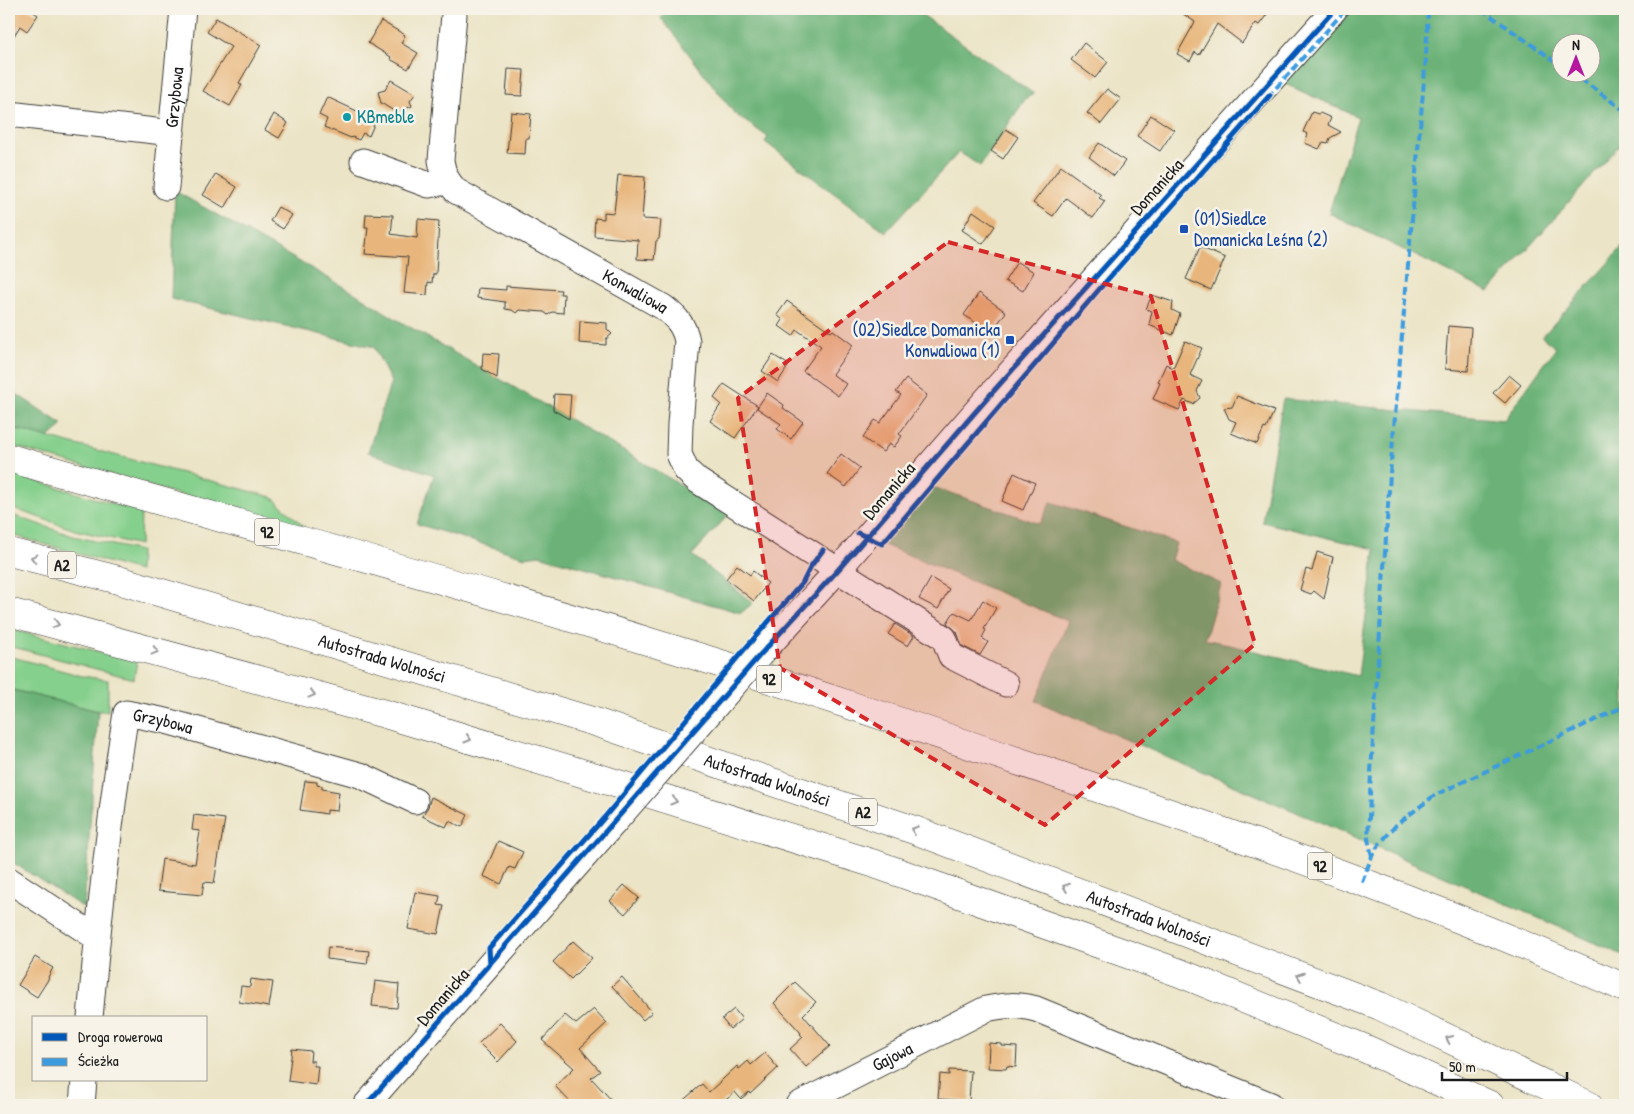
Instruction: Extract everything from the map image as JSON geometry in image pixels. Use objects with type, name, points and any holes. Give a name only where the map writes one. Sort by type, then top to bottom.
[{"type":"main road","name":"92","points":[[9,458],[546,610],[907,723],[1302,859],[1475,925],[1625,988]]},
{"type":"main road","name":"Autostrada Wolności","points":[[9,552],[125,582],[594,722],[917,831],[1380,1006],[1588,1105]]},
{"type":"main road","points":[[9,612],[385,714],[875,864],[1180,973],[1366,1049],[1490,1105]]},
{"type":"street","name":"Grzybowa","points":[[166,187],[183,9]]},
{"type":"street","name":"Domanicka","points":[[366,1105],[991,394],[1335,9]]},
{"type":"street","points":[[363,161],[429,185],[447,182],[442,171],[441,160],[454,15]]},
{"type":"street","points":[[9,114],[172,133]]},
{"type":"street","name":"Konwaliowa","points":[[447,182],[456,191],[663,307],[680,322],[687,341],[679,454],[686,470],[698,481],[944,638],[951,656],[1006,684]]},
{"type":"street","name":"Grzybowa","points":[[90,1016],[115,782],[126,713],[166,721],[360,775],[415,801]]},
{"type":"street","points":[[9,880],[97,938]]},
{"type":"street","name":"Gajowa","points":[[798,1105],[986,1009],[1008,1005],[1036,1009],[1271,1105]]},
{"type":"street","points":[[82,1105],[84,1082]]},
{"type":"highlighted area","points":[[948,242],[1151,296],[1255,644],[1045,825],[780,668],[738,398]]},
{"type":"green space","points":[[667,9],[914,9],[1034,94],[1026,98],[980,166],[959,152],[886,232],[765,142],[768,137],[735,114],[661,18]]},
{"type":"green space","points":[[1346,9],[1625,9],[1625,139],[1489,292],[1329,213],[1358,117],[1281,82]]},
{"type":"green space","points":[[175,191],[353,292],[729,514],[692,555],[753,603],[741,613],[539,555],[525,557],[417,524],[434,475],[368,452],[391,382],[374,347],[171,299]]},
{"type":"green space","points":[[1625,244],[1625,956],[1329,826],[1036,701],[1068,621],[882,544],[930,486],[1040,524],[1051,502],[1176,543],[1171,560],[1221,584],[1205,639],[1358,676],[1375,549],[1262,522],[1283,399],[1504,420],[1556,348],[1542,337]]},
{"type":"green space","points":[[9,389],[63,425],[48,438],[9,427]]},
{"type":"green space","points":[[9,427],[272,497],[311,533],[9,445]]},
{"type":"green space","points":[[9,473],[141,512],[140,545],[75,530],[9,507]]},
{"type":"green space","points":[[9,514],[73,536],[140,551],[139,571],[9,534]]},
{"type":"green space","points":[[9,629],[137,661],[134,679],[9,646]]},
{"type":"green space","points":[[9,656],[82,676],[108,680],[108,711],[98,711],[9,689]]},
{"type":"green space","points":[[9,689],[98,711],[84,908],[9,860]]},
{"type":"building","points":[[9,9],[29,9],[38,15],[27,31],[20,26],[9,44]]},
{"type":"building","points":[[1176,9],[1271,9],[1259,25],[1256,23],[1242,43],[1217,24],[1199,55],[1195,52],[1190,61],[1177,54],[1195,22]]},
{"type":"building","points":[[216,18],[261,45],[239,83],[242,85],[230,106],[203,91],[231,47],[207,32]]},
{"type":"building","points":[[381,21],[405,35],[401,43],[418,53],[408,69],[368,43]]},
{"type":"building","points":[[1084,43],[1108,62],[1095,78],[1071,60]]},
{"type":"building","points":[[508,69],[524,70],[522,96],[506,95]]},
{"type":"building","points":[[391,80],[415,94],[410,101],[412,106],[407,108],[402,116],[381,103],[378,92],[385,90]]},
{"type":"building","points":[[1107,89],[1121,99],[1101,124],[1087,113]]},
{"type":"building","name":"KBmeble","points":[[327,97],[376,120],[369,136],[363,133],[359,140],[324,127],[327,119],[319,115]]},
{"type":"building","points":[[511,112],[531,114],[529,138],[526,138],[525,154],[507,153]]},
{"type":"building","points":[[1312,112],[1331,118],[1328,125],[1341,132],[1330,138],[1328,143],[1323,142],[1319,149],[1305,143],[1308,134],[1303,132]]},
{"type":"building","points":[[274,114],[288,123],[279,138],[265,130]]},
{"type":"building","points":[[1151,115],[1174,130],[1160,151],[1137,136]]},
{"type":"building","points":[[1006,129],[1018,137],[1003,159],[991,151]]},
{"type":"building","points":[[1099,143],[1125,161],[1114,176],[1089,157]]},
{"type":"building","points":[[1061,166],[1101,195],[1099,198],[1105,201],[1093,218],[1066,198],[1053,216],[1033,203]]},
{"type":"building","points":[[216,174],[237,187],[225,208],[203,195]]},
{"type":"building","points":[[618,175],[645,177],[642,219],[661,220],[654,260],[637,259],[638,240],[594,236],[595,218],[604,219],[604,212],[614,213]]},
{"type":"building","points":[[278,207],[292,215],[283,229],[270,221]]},
{"type":"building","points":[[973,211],[995,226],[983,244],[962,230]]},
{"type":"building","points":[[366,214],[393,215],[391,234],[417,238],[418,219],[439,221],[436,274],[433,274],[432,283],[428,282],[427,295],[404,293],[408,257],[365,254],[368,227],[365,227]]},
{"type":"building","points":[[1200,247],[1225,258],[1211,290],[1186,279]]},
{"type":"building","points":[[1017,262],[1034,272],[1023,291],[1005,281]]},
{"type":"building","points":[[506,286],[561,290],[560,294],[564,294],[563,313],[552,312],[548,315],[544,312],[519,310],[516,313],[505,309],[505,302],[477,298],[478,288],[506,290]]},
{"type":"building","points":[[979,293],[1006,312],[991,333],[964,315]]},
{"type":"building","points":[[1152,295],[1173,302],[1172,310],[1180,314],[1173,335],[1149,325],[1152,311],[1146,309]]},
{"type":"building","points":[[787,301],[853,345],[832,374],[846,384],[838,396],[803,371],[821,346],[797,330],[793,336],[779,326],[783,320],[777,315]]},
{"type":"building","points":[[580,321],[607,323],[607,329],[612,334],[606,339],[606,345],[579,343]]},
{"type":"building","points":[[1448,326],[1471,328],[1468,371],[1445,369]]},
{"type":"building","points":[[1185,341],[1202,348],[1190,375],[1202,381],[1197,391],[1200,398],[1193,404],[1184,400],[1179,410],[1153,399],[1166,364],[1173,368]]},
{"type":"building","points":[[483,353],[499,354],[497,378],[482,369]]},
{"type":"building","points":[[773,355],[789,365],[778,382],[762,371]]},
{"type":"building","points":[[1509,375],[1521,385],[1505,403],[1493,393]]},
{"type":"building","points":[[906,379],[927,395],[899,434],[902,436],[894,447],[889,444],[883,452],[863,438],[875,420],[880,423],[901,395],[896,392]]},
{"type":"building","points":[[724,384],[758,406],[735,438],[710,421],[721,404],[714,398]]},
{"type":"building","points":[[767,393],[784,405],[783,408],[803,422],[791,439],[777,429],[781,424],[757,408]]},
{"type":"building","points":[[554,394],[571,395],[569,419],[553,410]]},
{"type":"building","points":[[1237,396],[1274,411],[1257,444],[1231,433],[1236,422],[1229,419],[1224,408],[1232,407]]},
{"type":"building","points":[[841,454],[860,468],[846,487],[827,474]]},
{"type":"building","points":[[1014,473],[1035,483],[1023,510],[1002,501]]},
{"type":"building","points":[[1317,552],[1333,557],[1324,599],[1314,591],[1311,594],[1300,590],[1306,569],[1312,571]]},
{"type":"building","points":[[737,565],[750,575],[753,571],[768,583],[754,601],[726,579]]},
{"type":"building","points":[[931,578],[949,589],[938,609],[919,599]]},
{"type":"building","points":[[983,600],[996,608],[984,629],[986,630],[982,638],[988,642],[980,655],[962,646],[957,632],[947,623],[954,612],[971,620]]},
{"type":"building","points":[[895,624],[914,636],[908,646],[888,634]]},
{"type":"building","points":[[305,781],[317,782],[317,785],[322,786],[322,789],[339,792],[337,811],[327,810],[327,814],[300,810]]},
{"type":"building","points":[[431,797],[468,815],[462,827],[449,821],[446,827],[422,816],[428,807]]},
{"type":"building","points":[[194,815],[225,819],[214,883],[204,882],[202,895],[158,891],[162,859],[195,864],[200,831],[192,830]]},
{"type":"building","points":[[498,841],[523,852],[515,869],[509,867],[501,884],[483,876]]},
{"type":"building","points":[[624,885],[639,898],[625,914],[610,901]]},
{"type":"building","points":[[415,892],[440,896],[438,905],[444,906],[438,934],[408,929]]},
{"type":"building","points":[[573,941],[592,958],[571,979],[553,962]]},
{"type":"building","points":[[328,947],[369,951],[367,964],[327,959]]},
{"type":"building","points":[[35,957],[53,968],[37,997],[18,985]]},
{"type":"building","points":[[622,977],[652,1012],[643,1020],[612,986]]},
{"type":"building","points":[[251,979],[273,982],[269,1007],[239,1002],[241,986],[250,987]]},
{"type":"building","points":[[375,981],[399,984],[397,1008],[372,1006]]},
{"type":"building","points":[[795,982],[816,1002],[803,1015],[830,1046],[806,1067],[790,1049],[803,1037],[801,1033],[774,1003]]},
{"type":"building","points":[[594,1009],[607,1023],[580,1048],[600,1071],[591,1078],[616,1105],[573,1105],[555,1086],[574,1068],[542,1040],[565,1015],[576,1024]]},
{"type":"building","points":[[734,1009],[742,1019],[730,1029],[722,1019]]},
{"type":"building","points":[[500,1023],[517,1041],[498,1062],[479,1043]]},
{"type":"building","points":[[989,1043],[1017,1047],[1016,1067],[1007,1066],[1006,1069],[988,1068]]},
{"type":"building","points":[[292,1049],[311,1051],[310,1061],[314,1061],[314,1066],[318,1066],[316,1085],[288,1081]]},
{"type":"building","points":[[765,1053],[778,1068],[750,1094],[749,1092],[741,1099],[735,1092],[720,1105],[678,1105],[702,1084],[709,1092],[737,1066],[739,1069],[748,1061],[751,1065]]},
{"type":"building","points":[[949,1070],[971,1071],[969,1101],[938,1099],[940,1074],[949,1075]]},
{"type":"marked path","points":[[1268,97],[1346,9]]},
{"type":"marked path","points":[[1372,856],[1368,839],[1371,772],[1390,474],[1426,57],[1428,9]]},
{"type":"marked path","points":[[1481,9],[1552,59]]},
{"type":"marked path","points":[[1585,82],[1625,111]]},
{"type":"marked path","points":[[1362,882],[1378,846],[1396,825],[1435,795],[1625,706]]},
{"type":"cycle path","points":[[366,1105],[759,656],[837,571],[991,394],[1335,9]]},
{"type":"cycle path","points":[[858,533],[882,544],[1102,286],[1270,95]]},
{"type":"cycle path","points":[[490,964],[489,948],[603,819],[803,582],[811,566],[823,550]]},
{"type":"place","name":"KBmeble","points":[[347,117]]},
{"type":"place","name":"(01)Siedlce Domanicka Leśna (2)","points":[[1184,229]]},
{"type":"place","name":"(02)Siedlce Domanicka Konwaliowa (1)","points":[[1010,340]]}]
